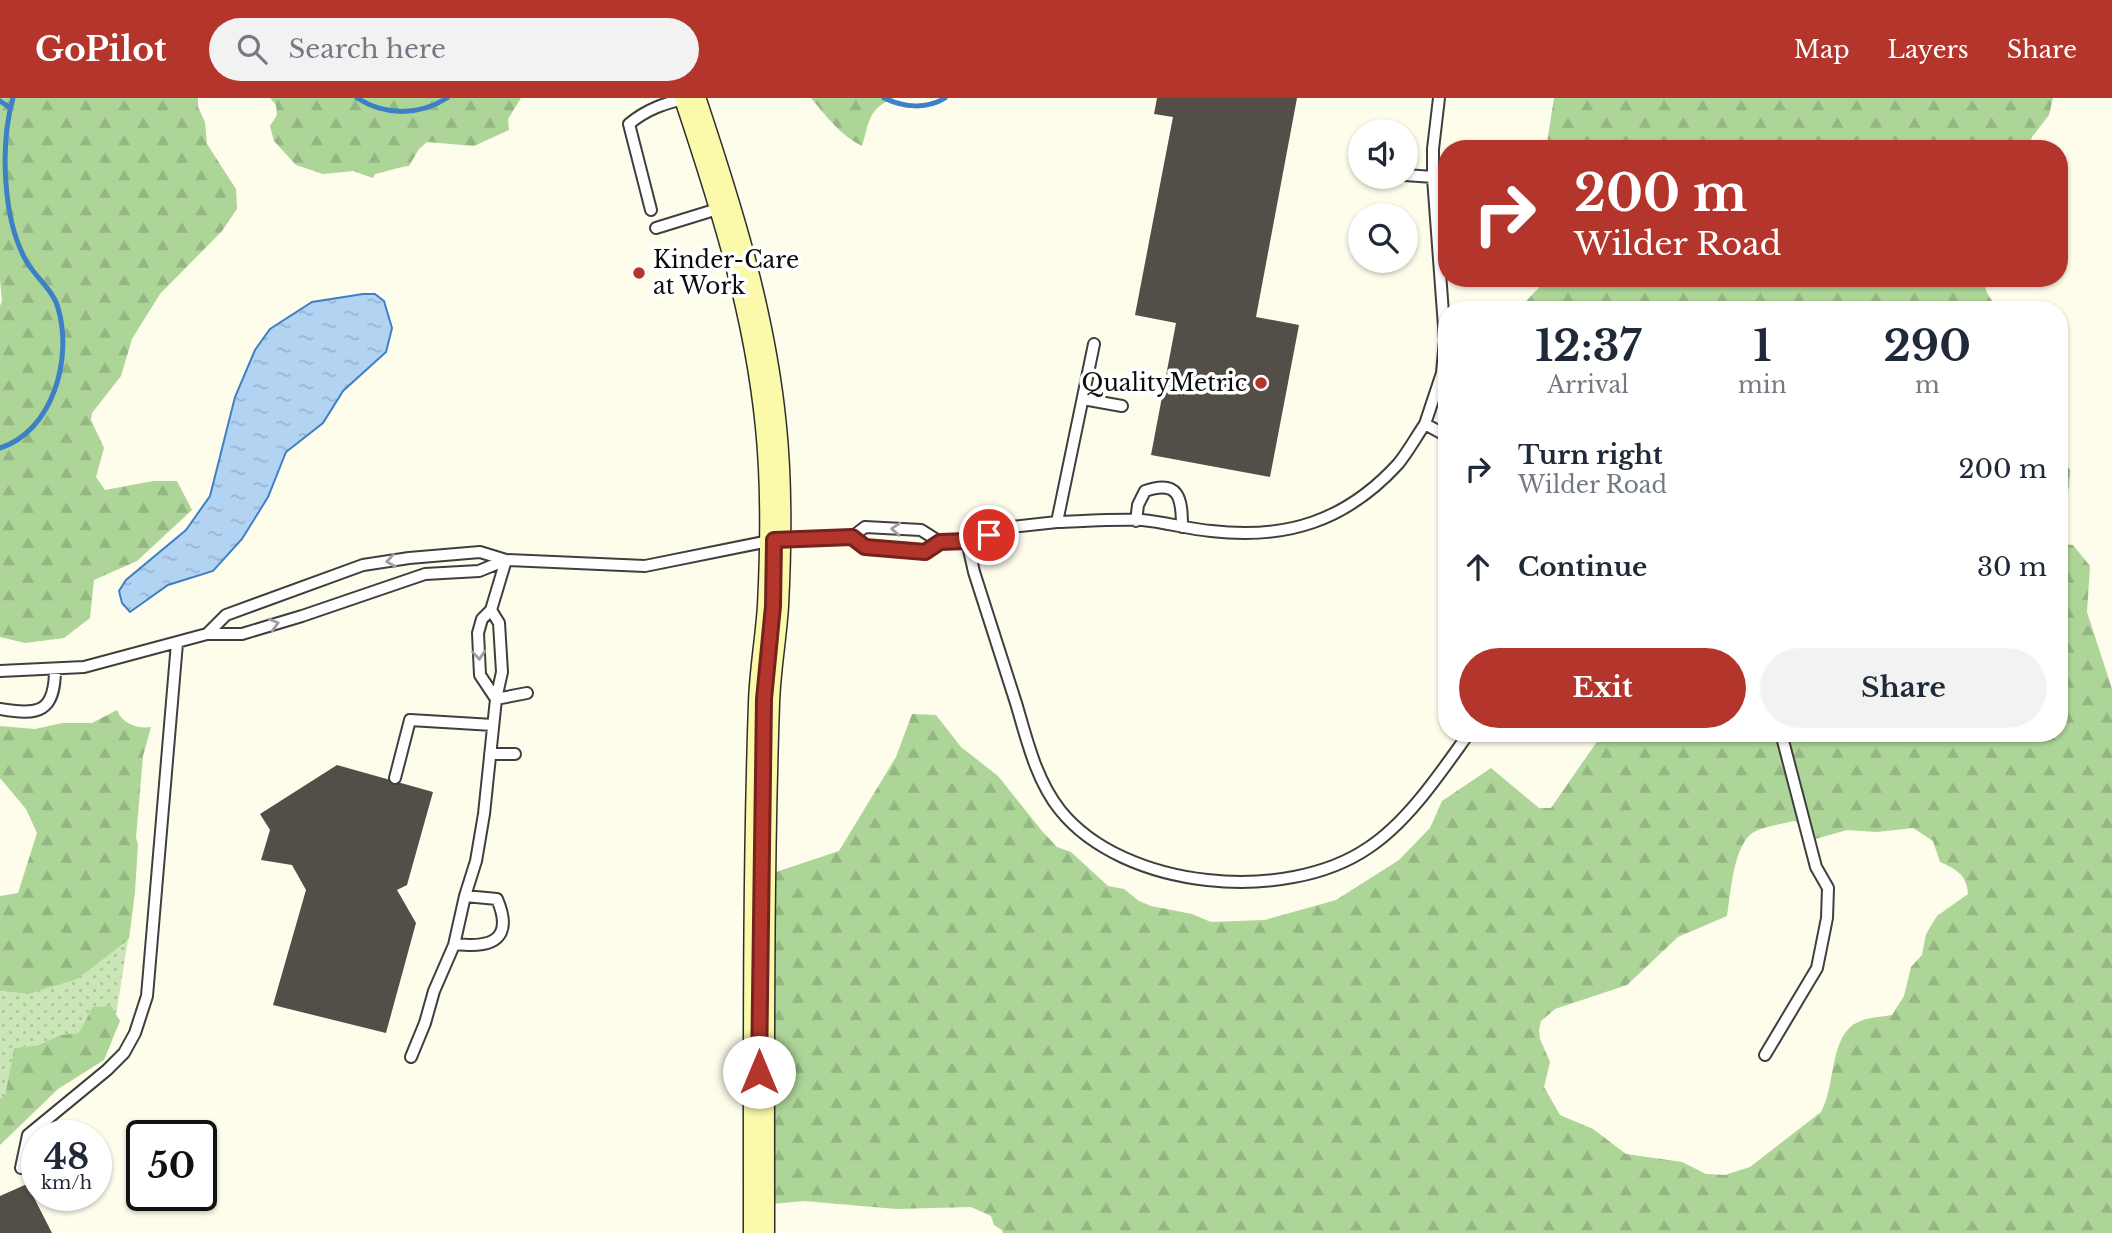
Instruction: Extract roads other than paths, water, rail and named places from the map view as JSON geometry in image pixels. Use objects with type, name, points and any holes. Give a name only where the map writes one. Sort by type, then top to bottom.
[{"type":"main road","points":[[689,98],[726,207],[759,338],[771,426],[775,481],[773,606],[764,699],[760,900],[759,1233]]},
{"type":"lane","points":[[651,210],[629,124],[645,111],[689,98]]},
{"type":"lane","points":[[1438,246],[1433,149],[1439,98]]},
{"type":"lane","points":[[1418,176],[1438,178]]},
{"type":"lane","points":[[656,228],[726,207]]},
{"type":"lane","points":[[1057,522],[1094,344]]},
{"type":"lane","points":[[852,537],[865,547],[925,552],[940,542],[967,541],[1010,527],[1057,522],[1136,521],[1258,535],[1283,531],[1345,508],[1375,486],[1399,462],[1424,424],[1438,384]]},
{"type":"lane","points":[[1083,399],[1122,406]]},
{"type":"lane","points":[[1424,424],[1438,431]]},
{"type":"lane","points":[[1136,521],[1138,505],[1145,491],[1160,486],[1174,491],[1182,504],[1182,527]]},
{"type":"lane","points":[[207,634],[226,615],[363,565],[424,556],[480,552],[506,560],[645,566],[774,540],[852,537],[865,527],[921,530],[940,542]]},
{"type":"lane","points":[[967,541],[974,572],[1037,771],[1059,809],[1078,830],[1124,858],[1161,871],[1221,882],[1265,882],[1298,877],[1328,868],[1368,849],[1386,834],[1428,790],[1463,742]]},
{"type":"lane","points":[[424,556],[425,575]]},
{"type":"lane","points":[[0,671],[100,664],[207,634],[242,634],[425,575],[479,571],[506,560]]},
{"type":"lane","points":[[496,699],[480,675],[478,633],[482,619],[491,610],[506,560]]},
{"type":"lane","points":[[411,1057],[434,991],[454,945],[464,896],[476,861],[496,699],[502,672],[499,623],[491,610]]},
{"type":"lane","points":[[20,1168],[28,1135],[107,1070],[124,1053],[135,1033],[146,996],[177,643]]},
{"type":"lane","points":[[0,709],[29,713],[41,710],[50,701],[55,688],[55,669]]},
{"type":"lane","points":[[496,699],[527,693]]},
{"type":"lane","points":[[396,778],[410,720],[493,724]]},
{"type":"lane","points":[[1765,1055],[1817,968],[1829,888],[1816,867],[1783,742]]},
{"type":"lane","points":[[490,754],[514,754]]},
{"type":"lane","points":[[454,945],[493,942],[499,938],[503,927],[502,909],[497,899],[464,896]]},
{"type":"water","points":[[375,294],[384,301],[392,328],[386,352],[343,391],[323,423],[286,452],[268,497],[242,539],[213,571],[168,585],[130,612],[122,603],[119,591],[126,580],[186,530],[210,496],[235,397],[255,350],[270,329],[312,302]]},
{"type":"waterway","points":[[0,448],[18,439],[34,426],[46,409],[60,370],[63,349],[62,328],[56,302],[28,264],[19,246],[8,205],[6,137],[13,98]]},
{"type":"waterway","points":[[357,98],[379,108],[402,112],[425,108],[447,98]]},
{"type":"waterway","points":[[884,98],[914,106],[938,102],[945,98]]},
{"type":"waterway","points":[[0,101],[9,107]]},
{"type":"place","name":"Kinder-Care at Work","points":[[639,273]]},
{"type":"place","name":"QualityMetric","points":[[1261,383]]}]
